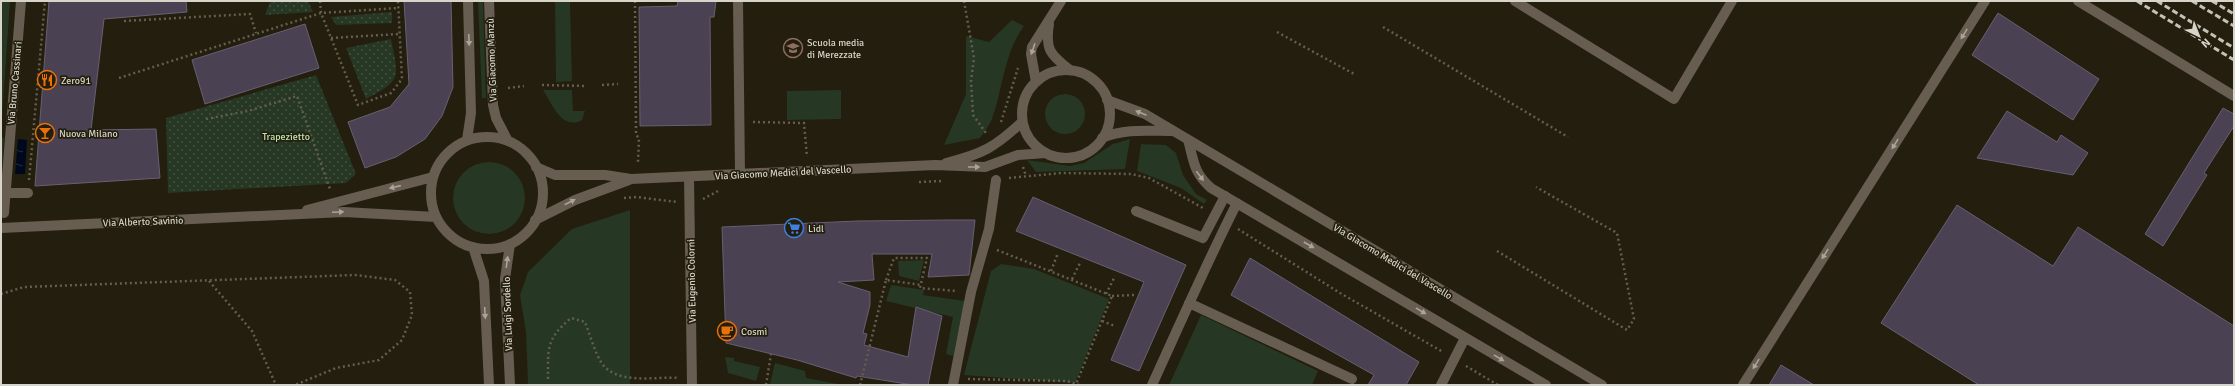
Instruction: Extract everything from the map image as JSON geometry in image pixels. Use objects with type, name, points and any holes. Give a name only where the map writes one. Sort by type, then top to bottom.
[{"type":"street","name":"Via Bruno Cassinari","points":[[4,214],[6,126],[21,1]]},
{"type":"street","points":[[467,140],[471,113],[468,1]]},
{"type":"street","name":"Via Giacomo Manzù","points":[[489,1],[493,104],[496,118],[508,141]]},
{"type":"street","points":[[738,1],[738,122],[740,174]]},
{"type":"street","points":[[1036,82],[1031,54],[1032,47],[1061,1]]},
{"type":"street","points":[[1515,1],[1674,98],[1732,1]]},
{"type":"street","points":[[1743,385],[1985,1]]},
{"type":"street","points":[[2078,1],[2234,96]]},
{"type":"street","points":[[1050,20],[1047,41],[1052,52],[1070,70],[1091,78],[1103,91],[1107,100],[1109,118],[1102,138],[1085,153],[1075,157],[1058,158],[1046,153],[1031,141],[1022,122],[1024,100],[1036,82],[1051,72],[1070,70]]},
{"type":"street","name":"Via Giacomo Medici del Vascello","points":[[1107,100],[1145,114],[1598,384]]},
{"type":"street","name":"Via Giacomo Medici del Vascello","points":[[935,166],[987,151],[1022,122]]},
{"type":"street","name":"Via Giacomo Medici del Vascello","points":[[1102,138],[1114,133],[1131,130],[1173,131]]},
{"type":"street","points":[[494,137],[508,141],[524,151],[536,166],[543,188],[541,204],[535,220],[520,238],[510,244],[492,248],[473,248],[451,236],[436,217],[431,197],[433,177],[446,155],[467,140],[494,137]]},
{"type":"street","points":[[1188,140],[1193,167],[1211,188],[1546,385]]},
{"type":"street","name":"Via Giacomo Medici del Vascello","points":[[536,166],[555,175],[605,175],[631,179],[935,166],[985,167],[1018,155],[1046,153]]},
{"type":"street","name":"Via Alberto Savinio","points":[[285,216],[433,177]]},
{"type":"street","name":"Via Eugenio Colorni","points":[[689,177],[692,383]]},
{"type":"street","name":"Via Giacomo Medici del Vascello","points":[[535,220],[575,200],[631,179]]},
{"type":"street","points":[[954,382],[971,292],[983,254],[996,180]]},
{"type":"street","points":[[5,193],[28,193]]},
{"type":"street","points":[[1136,211],[1203,238],[1225,196]]},
{"type":"street","points":[[1152,385],[1237,203]]},
{"type":"street","name":"Via Alberto Savinio","points":[[1,228],[285,216],[344,212],[436,217]]},
{"type":"street","name":"Via Luigi Sordello","points":[[510,244],[505,279],[510,385]]},
{"type":"street","name":"Via Luigi Sordello","points":[[473,248],[484,281],[489,385]]},
{"type":"street","points":[[1189,303],[1352,379]]},
{"type":"street","points":[[1441,385],[1466,338]]},
{"type":"path","points":[[28,193],[44,1]]},
{"type":"path","points":[[320,1],[321,13],[358,105],[391,93],[402,79],[398,1]]},
{"type":"path","points":[[635,1],[636,135],[639,138],[638,162]]},
{"type":"path","points":[[964,1],[974,58],[971,81],[973,115],[988,135]]},
{"type":"path","points":[[119,78],[321,13],[398,8]]},
{"type":"path","points":[[124,21],[250,14],[256,33]]},
{"type":"path","points":[[1383,27],[1568,137]]},
{"type":"path","points":[[1277,32],[1354,74]]},
{"type":"path","points":[[331,38],[400,34]]},
{"type":"path","points":[[1000,124],[1019,64]]},
{"type":"path","points":[[602,85],[618,84]]},
{"type":"path","points":[[542,85],[586,86]]},
{"type":"path","points":[[508,88],[524,86]]},
{"type":"path","points":[[206,118],[237,113],[286,101],[296,96],[330,189]]},
{"type":"path","points":[[738,122],[804,124],[807,152]]},
{"type":"path","points":[[996,180],[1061,173],[1132,174],[1149,178],[1215,215]]},
{"type":"path","points":[[918,182],[949,181]]},
{"type":"path","points":[[1497,251],[1627,330],[1634,319],[1617,233],[1536,187]]},
{"type":"path","points":[[622,199],[636,197],[690,202],[704,199],[717,191],[724,190]]},
{"type":"path","points":[[1227,222],[1340,293],[1498,385]]},
{"type":"path","points":[[983,254],[998,250],[1112,296],[1134,295]]},
{"type":"path","points":[[1051,271],[1058,253]]},
{"type":"path","points":[[860,385],[886,280],[894,258],[927,258],[920,288],[971,292]]},
{"type":"path","points":[[1072,280],[1081,261]]},
{"type":"path","points":[[1,294],[24,287],[355,275],[395,280],[410,292],[412,315],[402,340],[379,360],[336,368],[295,385]]},
{"type":"path","points":[[1106,294],[1115,276]]},
{"type":"path","points":[[208,280],[252,331],[276,385]]},
{"type":"path","points":[[886,280],[921,284]]},
{"type":"path","points":[[954,382],[1067,381],[1078,384],[1112,296]]},
{"type":"path","points":[[548,379],[550,344],[556,331],[571,318],[585,322],[601,363],[617,375],[640,379],[677,378],[692,383]]},
{"type":"path","points":[[1102,321],[1115,326]]},
{"type":"path","points":[[766,385],[771,354]]},
{"type":"green space","points":[[1,1],[10,1],[2,117],[1,117]]},
{"type":"green space","points":[[308,1],[313,12],[265,15],[270,2]]},
{"type":"green space","points":[[478,1],[483,1],[486,98],[482,98]]},
{"type":"green space","points":[[555,1],[570,1],[572,81],[556,82]]},
{"type":"green space","points":[[392,12],[392,23],[336,25],[331,17]]},
{"type":"green space","points":[[1012,20],[1024,26],[1017,37],[1008,59],[991,122],[980,138],[944,145],[966,94],[966,36],[989,42]]},
{"type":"green space","points":[[391,39],[396,69],[395,76],[387,87],[366,99],[346,48]]},
{"type":"green space","name":"Trapezietto","points":[[316,75],[356,174],[346,183],[168,193],[166,118]]},
{"type":"green space","points":[[543,90],[572,90],[573,111],[585,111],[582,120],[569,122],[563,119],[554,109]]},
{"type":"green space","points":[[841,90],[841,119],[787,120],[787,91]]},
{"type":"green space","points":[[1069,94],[1076,97],[1082,103],[1085,114],[1084,122],[1076,131],[1069,134],[1061,134],[1054,131],[1046,122],[1045,110],[1048,103],[1057,95]]},
{"type":"green space","points":[[1,137],[4,138],[2,176],[1,176]]},
{"type":"green space","points":[[1130,139],[1125,169],[1036,172],[1027,160],[1070,166],[1084,163],[1113,144]]},
{"type":"green space","points":[[1141,144],[1166,145],[1176,153],[1183,175],[1196,194],[1207,200],[1204,204],[1181,188],[1137,171]]},
{"type":"green space","points":[[489,162],[509,168],[519,178],[525,198],[519,218],[509,228],[489,234],[469,228],[459,218],[453,198],[459,178],[469,168]]},
{"type":"green space","points":[[630,210],[630,385],[528,385],[526,332],[520,295],[528,272],[572,229]]},
{"type":"green space","points":[[924,260],[919,281],[899,276],[898,261]]},
{"type":"green space","points":[[1001,264],[1034,269],[1109,299],[1075,383],[964,375],[991,271]]},
{"type":"green space","points":[[891,285],[924,290],[923,295],[965,301],[953,356],[946,354],[953,317],[886,301]]},
{"type":"green space","points":[[1201,315],[1318,371],[1312,385],[1169,385]]},
{"type":"green space","points":[[725,357],[734,358],[734,361],[760,367],[756,381],[728,373]]},
{"type":"green space","points":[[775,363],[805,371],[806,378],[843,385],[770,384]]},
{"type":"water","points":[[18,139],[27,140],[25,174],[15,174]]},
{"type":"building","points":[[49,1],[186,1],[187,12],[104,19],[91,130],[156,129],[160,178],[35,186]]},
{"type":"building","points":[[404,1],[451,1],[453,87],[442,116],[425,139],[396,157],[365,168],[348,122],[390,107],[409,84]]},
{"type":"building","points":[[678,1],[716,1],[714,17],[710,17],[711,125],[640,126],[639,7],[677,6]]},
{"type":"building","points":[[1998,13],[2099,79],[2073,120],[1972,55]]},
{"type":"building","points":[[305,24],[319,68],[205,104],[192,60]]},
{"type":"building","points":[[2223,108],[2234,114],[2234,126],[2204,173],[2207,175],[2163,246],[2145,234]]},
{"type":"building","points":[[2007,111],[2057,142],[2061,135],[2088,153],[2073,175],[1977,158]]},
{"type":"building","points":[[1033,197],[1186,265],[1139,371],[1111,360],[1144,282],[1016,231]]},
{"type":"building","points":[[1957,205],[2053,266],[2078,227],[2234,326],[2234,385],[1979,385],[1881,323]]},
{"type":"building","points":[[975,220],[969,275],[928,277],[932,254],[872,254],[874,280],[838,282],[870,292],[870,305],[863,333],[867,334],[864,345],[908,357],[916,307],[942,316],[928,385],[913,385],[857,376],[856,378],[797,360],[726,343],[722,227],[857,221]]},
{"type":"building","points":[[1250,258],[1419,362],[1406,385],[1368,385],[1374,375],[1231,295]]},
{"type":"building","points":[[1781,365],[1814,385],[1769,385]]},
{"type":"railway","points":[[2137,1],[2234,60]]},
{"type":"railway","points":[[2157,1],[2234,48]]},
{"type":"railway","points":[[2192,1],[2234,26]]},
{"type":"railway","points":[[2212,1],[2234,14]]},
{"type":"place","name":"Scuola media di Merezzate","points":[[793,48]]},
{"type":"place","name":"Zero91","points":[[47,80]]},
{"type":"place","name":"Nuova Milano","points":[[45,133]]},
{"type":"place","name":"Lidl","points":[[794,228]]},
{"type":"place","name":"Cosmì","points":[[727,331]]}]
